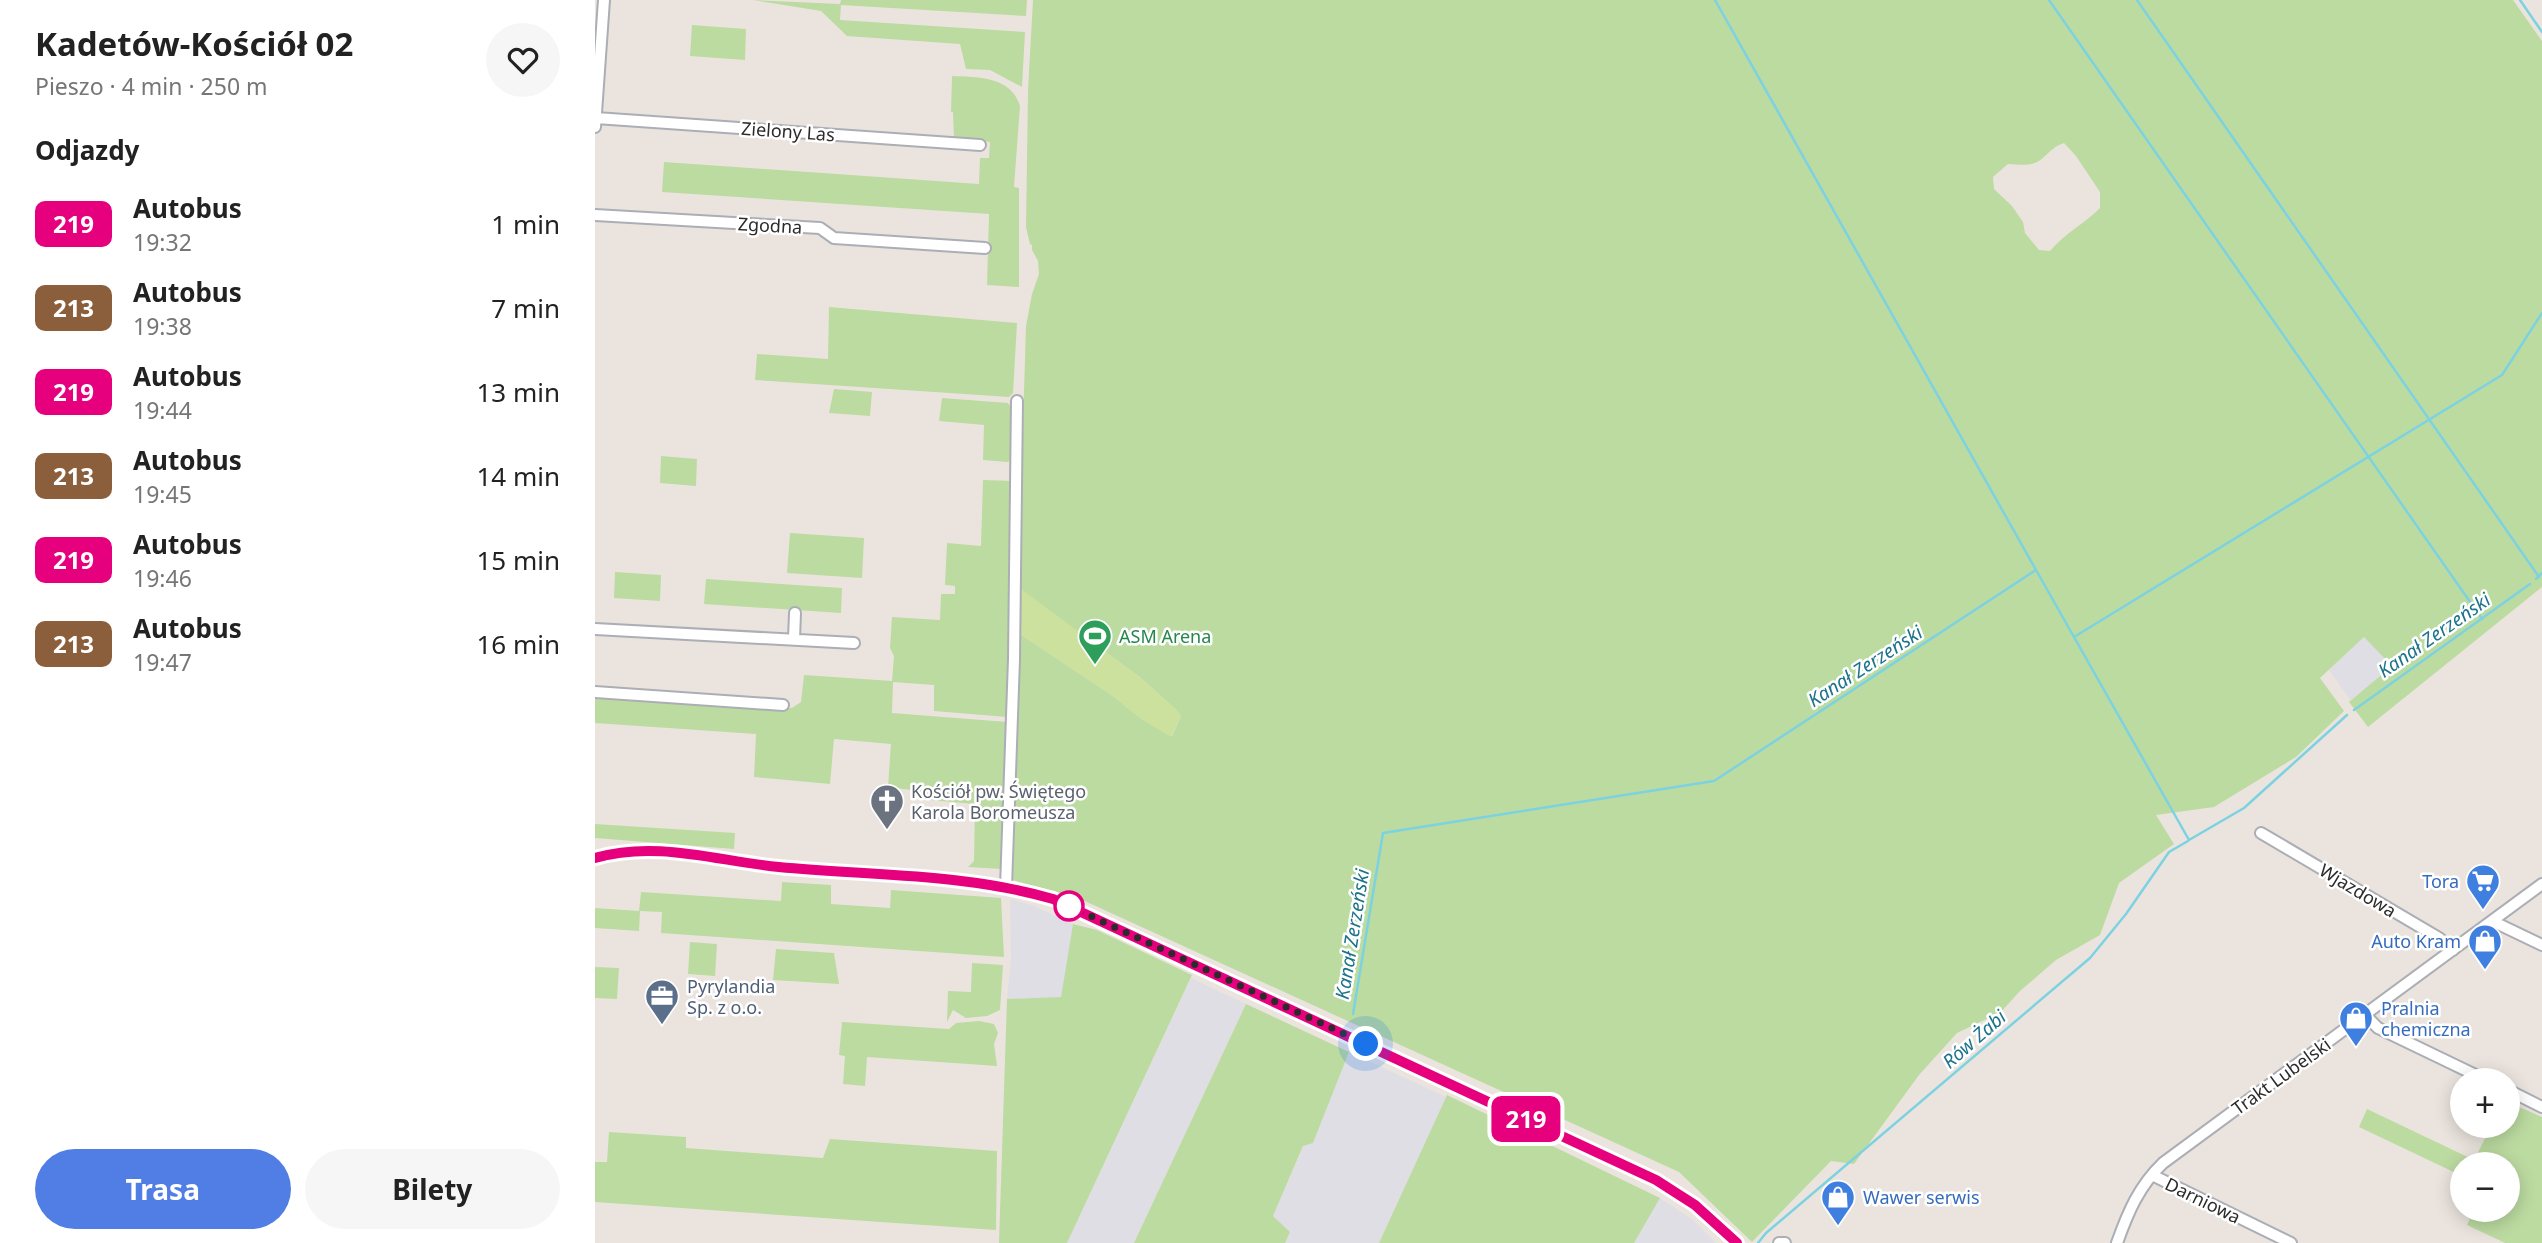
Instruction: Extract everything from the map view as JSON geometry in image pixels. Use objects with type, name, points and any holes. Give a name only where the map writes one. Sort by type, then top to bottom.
[{"type":"street","points":[[595,127],[604,0]]},
{"type":"street","name":"Zielony Las","points":[[596,118],[980,145]]},
{"type":"street","name":"Zgodna","points":[[595,215],[820,228],[834,238],[985,248]]},
{"type":"street","points":[[1006,887],[1014,659],[1017,401]]},
{"type":"street","points":[[794,639],[795,613]]},
{"type":"street","points":[[595,629],[854,643]]},
{"type":"street","points":[[595,692],[783,705]]},
{"type":"street","name":"Wjazdowa","points":[[2261,833],[2439,938],[2453,950]]},
{"type":"street","points":[[595,858],[627,850],[651,850],[778,867],[940,879],[1006,887],[1071,906],[1656,1180],[1695,1205],[1737,1243]]},
{"type":"street","name":"Trakt Lubelski","points":[[2117,1243],[2132,1204],[2152,1175],[2172,1156],[2542,884]]},
{"type":"street","points":[[2492,921],[2542,945]]},
{"type":"street","points":[[2365,1015],[2378,1028],[2461,1068]]},
{"type":"street","points":[[2520,1096],[2542,1107]]},
{"type":"street","name":"Darniowa","points":[[2152,1175],[2291,1243]]},
{"type":"street","points":[[1779,1243],[1785,1243]]},
{"type":"shaded area","points":[[2365,636],[2393,666],[2351,701],[2329,670]]},
{"type":"shaded area","points":[[1010,899],[1032,905],[1073,924],[1061,998],[1007,999],[1011,958]]},
{"type":"shaded area","points":[[1191,978],[1246,1004],[1134,1243],[1067,1243]]},
{"type":"shaded area","points":[[1349,1052],[1446,1097],[1379,1243],[1285,1243],[1290,1232],[1273,1216],[1304,1145],[1313,1143]]},
{"type":"shaded area","points":[[1660,1198],[1693,1220],[1716,1243],[1634,1243]]},
{"type":"green space","points":[[753,0],[840,4],[841,0],[1027,0],[1026,16],[841,5],[840,20],[1025,32],[1022,87],[990,70],[966,69],[960,44],[847,36],[821,11]]},
{"type":"green space","points":[[1033,0],[2513,0],[2542,41],[2542,587],[2368,727],[2349,702],[2392,666],[2364,637],[2320,678],[2344,711],[2296,757],[2214,807],[2156,815],[2174,844],[2119,883],[2100,935],[2056,960],[2020,991],[2001,1012],[1957,1033],[1919,1075],[1854,1164],[1831,1161],[1752,1242],[1679,1172],[1078,898],[1009,879],[1026,326],[1039,274],[1038,261],[1026,227],[1028,90]],"holes":[[[2064,143],[2100,192],[2100,208],[2050,251],[2039,250],[2025,233],[2023,222],[2012,206],[1994,189],[1993,177],[2008,164],[2037,162]],[[1021,590],[1141,678],[1176,710],[1181,716],[1172,736],[1143,720],[1113,696],[1020,634]]]},
{"type":"green space","points":[[692,25],[746,29],[745,60],[690,56]]},
{"type":"green space","points":[[952,76],[992,80],[1009,89],[1020,106],[1014,187],[1019,188],[1019,287],[987,285],[989,214],[662,192],[664,162],[979,184],[980,158],[989,158],[990,142],[954,139],[951,112]]},
{"type":"green space","points":[[829,307],[1017,323],[1013,393],[1009,397],[755,380],[757,354],[828,359]]},
{"type":"green space","points":[[834,389],[872,392],[870,416],[829,413]]},
{"type":"green space","points":[[942,398],[1008,403],[1014,412],[1014,456],[1008,462],[983,460],[984,425],[939,421]]},
{"type":"green space","points":[[661,456],[697,459],[696,486],[660,483]]},
{"type":"green space","points":[[983,480],[1013,481],[1007,717],[934,711],[934,685],[893,682],[892,713],[1007,722],[1002,869],[968,867],[974,861],[975,804],[919,799],[919,791],[888,787],[891,744],[834,739],[830,784],[754,777],[756,734],[595,723],[595,697],[792,708],[801,702],[804,675],[892,681],[892,617],[940,620],[941,594],[955,594],[955,586],[945,585],[947,543],[981,546]]},
{"type":"green space","points":[[790,533],[864,538],[862,578],[787,573]]},
{"type":"green space","points":[[615,572],[661,575],[660,601],[614,598]]},
{"type":"green space","points":[[706,579],[842,588],[841,613],[704,604]]},
{"type":"green space","name":"ASM Arena","points":[[1021,589],[1141,678],[1177,710],[1181,716],[1171,737],[1020,634]]},
{"type":"green space","points":[[595,824],[735,833],[734,849],[595,838]]},
{"type":"green space","points":[[782,882],[831,885],[831,904],[890,908],[891,890],[1001,898],[1004,957],[661,933],[662,912],[640,911],[639,931],[595,928],[595,908],[639,911],[641,892],[781,901]]},
{"type":"green space","points":[[1073,924],[1097,930],[1192,975],[1067,1243],[999,1243],[1007,999],[1061,997]]},
{"type":"green space","points":[[690,942],[717,944],[715,976],[688,974]]},
{"type":"green space","points":[[776,949],[834,953],[839,984],[773,980]]},
{"type":"green space","points":[[972,963],[1003,965],[1000,1010],[987,1016],[966,1018],[953,1010],[947,1022],[948,991],[971,992]]},
{"type":"green space","points":[[595,967],[619,968],[617,999],[595,998]]},
{"type":"green space","points":[[1246,1004],[1349,1052],[1313,1143],[1303,1146],[1273,1216],[1290,1232],[1285,1243],[1134,1243]]},
{"type":"green space","points":[[979,1021],[994,1024],[998,1033],[994,1044],[997,1066],[867,1057],[865,1086],[843,1084],[845,1056],[839,1055],[842,1022],[949,1029],[956,1023]]},
{"type":"green space","points":[[1447,1095],[1660,1198],[1634,1243],[1379,1243]]},
{"type":"green space","points":[[2520,1107],[2542,1117],[2542,1243],[2505,1243],[2467,1225],[2468,1222],[2520,1222],[2520,1152],[2478,1152],[2485,1138],[2520,1138]]},
{"type":"green space","points":[[2367,1109],[2457,1152],[2450,1152],[2450,1170],[2359,1127]]},
{"type":"green space","points":[[609,1132],[686,1137],[686,1148],[823,1158],[830,1139],[997,1151],[996,1230],[595,1202],[595,1162],[607,1162]]},
{"type":"waterway","points":[[1715,0],[2036,570]]},
{"type":"waterway","points":[[2049,0],[2482,619]]},
{"type":"waterway","points":[[2137,0],[2539,577]]},
{"type":"waterway","points":[[2520,0],[2542,32]]},
{"type":"waterway","points":[[2074,637],[2502,375],[2542,313]]},
{"type":"waterway","name":"Kanał Zerzeński","points":[[1353,1014],[1383,833],[1714,781],[2036,570],[2189,840],[2244,808],[2347,715]]},
{"type":"waterway","name":"Kanał Zerzeński","points":[[2536,579],[2542,573]]},
{"type":"waterway","name":"Kanał Zerzeński","points":[[2354,710],[2530,584]]},
{"type":"waterway","name":"Rów Żabi","points":[[1758,1243],[1766,1233],[2090,958],[2126,914],[2169,852],[2188,841]]},
{"type":"bus line","name":"219","points":[[595,858],[627,850],[651,850],[778,867],[988,884],[1053,899],[1656,1180],[1695,1205],[1737,1243]]},
{"type":"place","name":"ASM Arena","points":[[1095,666]]},
{"type":"place","name":"Kościół pw. Świętego Karola Boromeusza","points":[[887,831]]},
{"type":"place","name":"Tora","points":[[2483,911]]},
{"type":"place","name":"Auto Kram","points":[[2485,971]]},
{"type":"place","name":"Pyrylandia Sp. z o.o.","points":[[662,1026]]},
{"type":"place","name":"Pralnia chemiczna","points":[[2356,1048]]},
{"type":"place","name":"Wawer serwis","points":[[1838,1227]]},
{"type":"route","points":[[1069,906],[1366,1044]]}]
